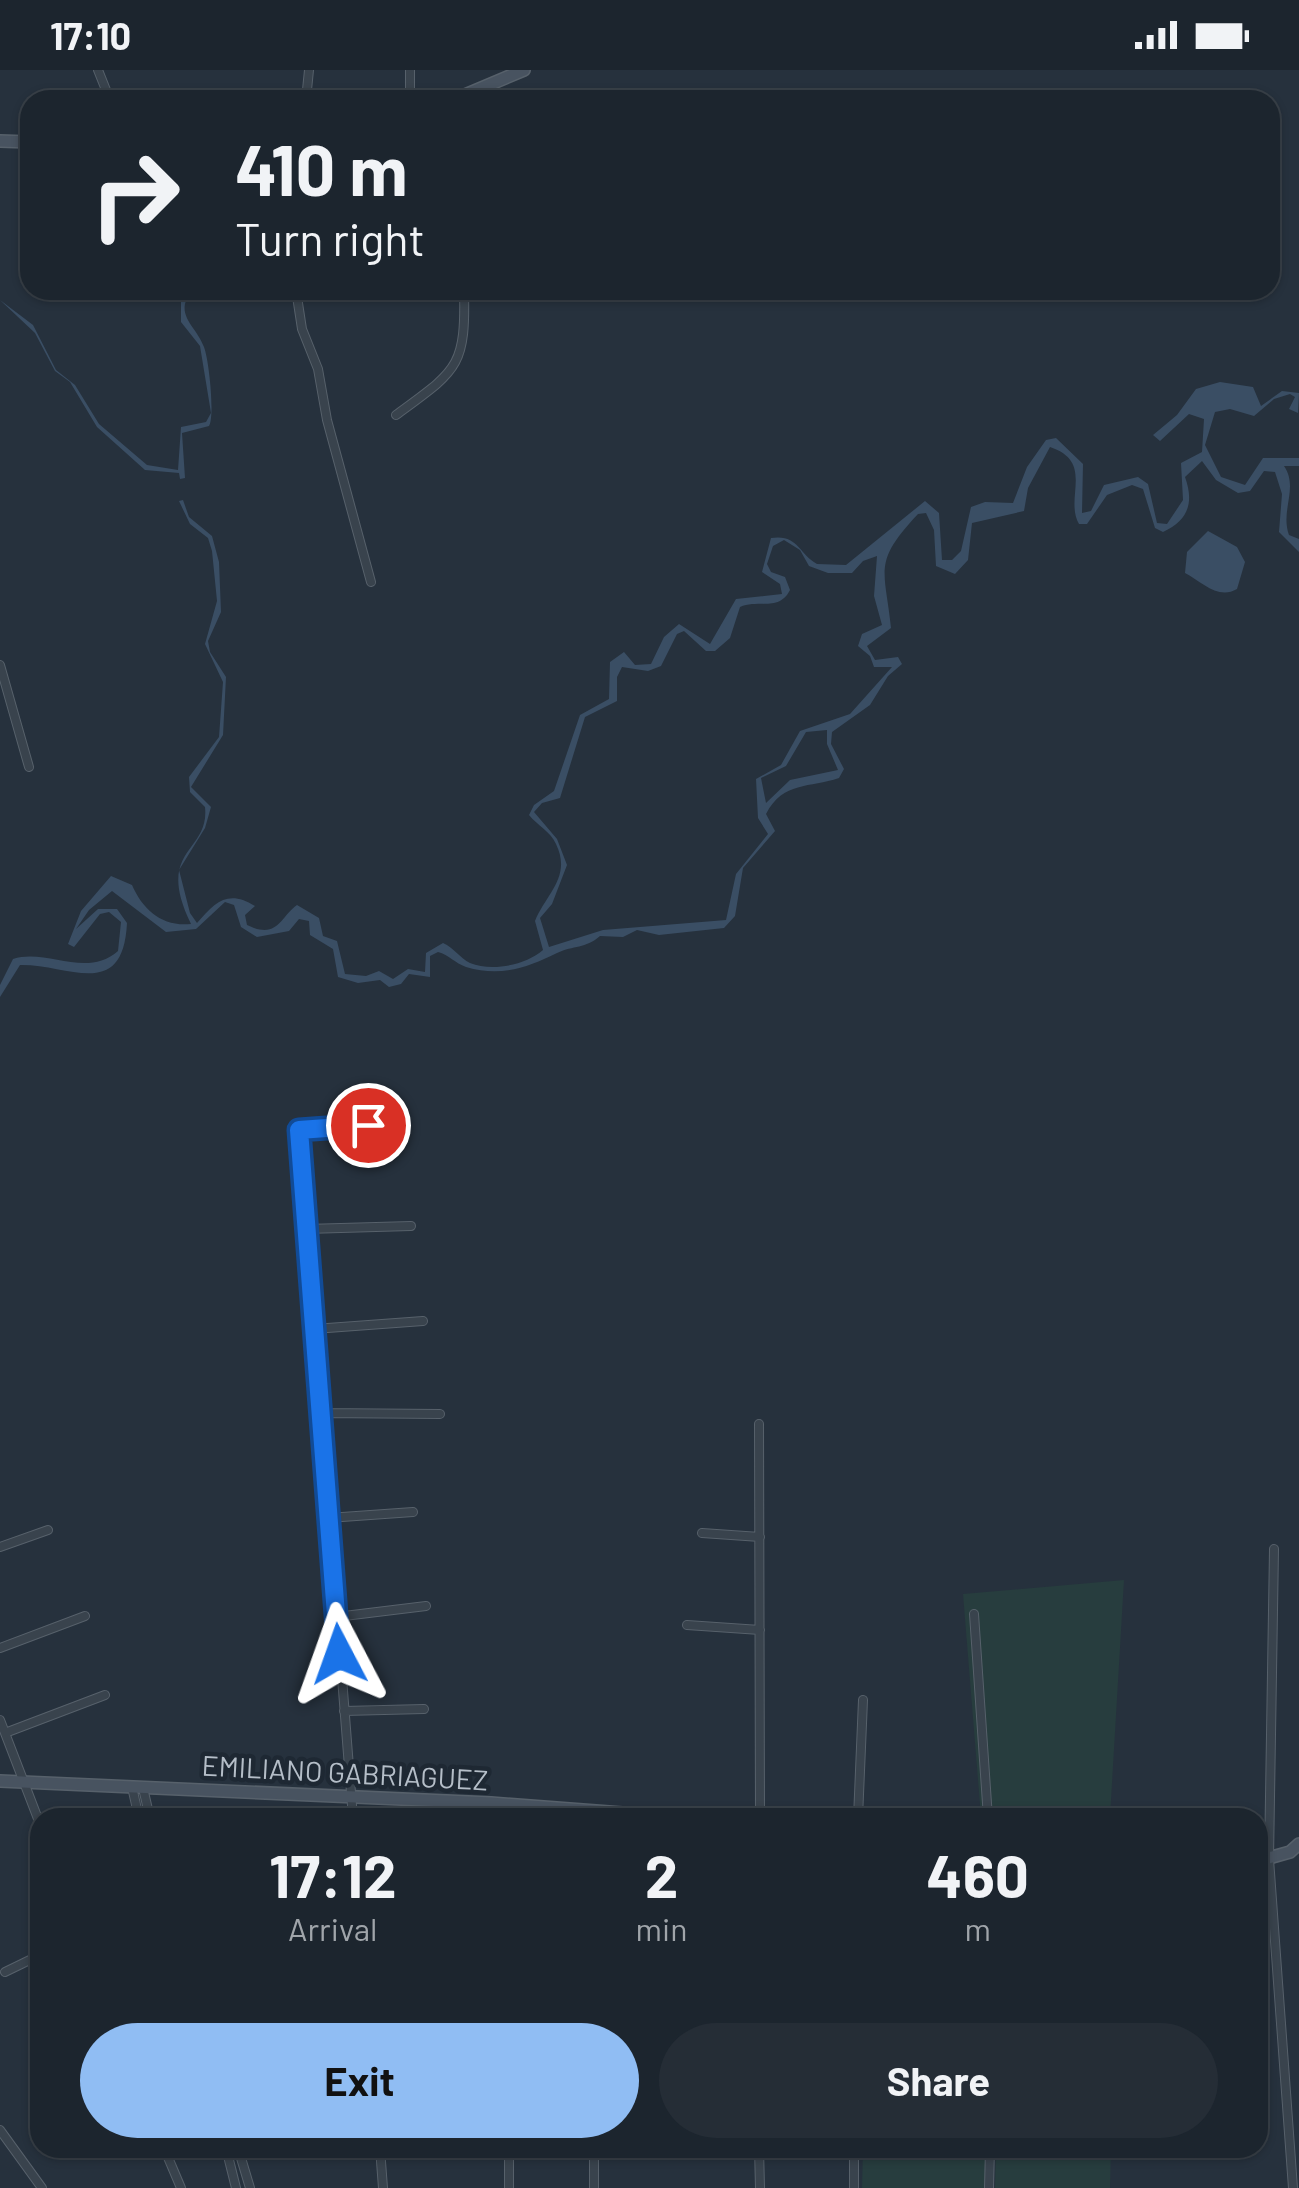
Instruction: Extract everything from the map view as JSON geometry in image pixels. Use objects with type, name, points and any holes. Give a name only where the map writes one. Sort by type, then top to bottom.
[{"type":"main road","points":[[480,90],[524,70]]},
{"type":"main road","name":"EMILIANO GABRIAGUEZ","points":[[0,1782],[351,1797],[470,1808]]},
{"type":"main road","points":[[1268,1858],[1299,1844]]},
{"type":"street","points":[[298,300],[372,582]]},
{"type":"street","points":[[396,416],[446,378],[459,359],[465,342],[464,300]]},
{"type":"street","points":[[0,666],[28,767]]},
{"type":"street","points":[[352,1808],[299,1130],[368,1125]]},
{"type":"street","points":[[306,1229],[411,1226]]},
{"type":"street","points":[[314,1329],[423,1320]]},
{"type":"street","points":[[320,1413],[440,1414]]},
{"type":"street","points":[[759,1424],[760,1808]]},
{"type":"street","points":[[328,1518],[412,1512]]},
{"type":"street","points":[[0,1547],[48,1530]]},
{"type":"street","points":[[702,1533],[760,1537]]},
{"type":"street","points":[[1265,1808],[1274,1548]]},
{"type":"street","points":[[336,1617],[426,1606]]},
{"type":"street","points":[[974,1614],[987,1808]]},
{"type":"street","points":[[0,1648],[85,1616]]},
{"type":"street","points":[[688,1625],[760,1630]]},
{"type":"street","points":[[5,1733],[105,1695]]},
{"type":"street","points":[[858,1808],[863,1700]]},
{"type":"street","points":[[344,1712],[424,1709]]},
{"type":"street","points":[[0,1720],[34,1808]]},
{"type":"street","points":[[137,1788],[138,1808]]},
{"type":"street","points":[[137,1788],[146,1808]]},
{"type":"street","points":[[1268,1909],[1295,2164],[1293,2188]]},
{"type":"street","points":[[5,1972],[30,1961]]},
{"type":"street","points":[[1284,2067],[1299,2065]]},
{"type":"street","points":[[0,2130],[42,2188]]},
{"type":"street","points":[[168,2158],[181,2188]]},
{"type":"street","points":[[228,2158],[236,2188]]},
{"type":"street","points":[[241,2158],[250,2188]]},
{"type":"street","points":[[381,2158],[384,2188]]},
{"type":"street","points":[[509,2158],[509,2188]]},
{"type":"street","points":[[594,2158],[594,2188]]},
{"type":"street","points":[[759,2158],[760,2188]]},
{"type":"street","points":[[854,2158],[854,2188]]},
{"type":"street","points":[[990,2158],[990,2188]]},
{"type":"green space","points":[[1124,1580],[1111,1808],[980,1808],[963,1594]]},
{"type":"green space","points":[[863,2158],[990,2158],[989,2188],[862,2188]]},
{"type":"green space","points":[[996,2158],[1111,2158],[1110,2188],[995,2188]]},
{"type":"water","points":[[0,300],[33,325],[56,370],[75,385],[99,424],[147,465],[178,470],[181,427],[206,422],[211,414],[209,426],[182,433],[185,478],[180,479],[179,473],[145,470],[97,427],[70,382],[55,371],[35,333]]},
{"type":"water","points":[[182,300],[186,300],[185,313],[206,354],[211,412],[200,346],[181,322]]},
{"type":"water","points":[[1220,382],[1253,387],[1261,406],[1282,391],[1299,393],[1298,413],[1289,409],[1295,397],[1290,394],[1274,399],[1254,416],[1230,409],[1215,412],[1205,445],[1221,477],[1245,485],[1263,458],[1299,458],[1299,466],[1284,466],[1290,483],[1287,526],[1289,535],[1299,539],[1299,552],[1279,532],[1282,494],[1275,472],[1264,471],[1250,491],[1238,493],[1216,480],[1202,461],[1185,477],[1189,502],[1184,516],[1163,532],[1155,528],[1143,489],[1132,485],[1107,495],[1087,524],[1079,524],[1074,503],[1075,471],[1064,454],[1050,447],[1028,488],[1024,511],[972,523],[968,560],[955,574],[936,566],[934,530],[926,513],[918,514],[894,544],[885,567],[891,628],[867,646],[875,660],[898,657],[902,664],[888,676],[870,705],[832,732],[831,744],[844,769],[839,778],[798,787],[773,803],[766,814],[775,831],[743,868],[735,916],[724,928],[659,935],[637,930],[623,937],[600,936],[535,963],[502,971],[466,967],[438,952],[430,956],[430,977],[409,974],[401,984],[389,987],[380,980],[358,983],[338,977],[333,949],[310,935],[309,921],[299,919],[289,931],[257,937],[241,927],[234,905],[225,902],[196,929],[166,932],[112,891],[89,910],[76,929],[98,909],[117,909],[127,923],[123,947],[115,963],[104,971],[90,973],[20,965],[0,997],[0,985],[13,959],[39,957],[93,963],[118,951],[121,922],[109,912],[100,914],[74,947],[68,944],[81,911],[111,876],[132,885],[142,902],[162,920],[191,924],[178,880],[180,872],[190,913],[197,923],[216,904],[230,898],[255,906],[245,915],[247,925],[266,930],[277,925],[297,905],[319,918],[323,936],[337,941],[345,974],[366,976],[379,971],[393,979],[408,969],[425,972],[426,953],[443,943],[479,966],[508,966],[528,960],[543,950],[535,921],[556,885],[561,866],[554,840],[529,815],[534,805],[554,791],[580,715],[609,699],[610,662],[624,652],[635,665],[651,664],[664,637],[679,624],[710,644],[736,599],[782,594],[780,584],[762,572],[771,538],[787,539],[817,564],[846,565],[925,501],[939,513],[942,560],[952,560],[961,551],[971,507],[985,502],[1013,503],[1027,467],[1046,440],[1056,438],[1083,464],[1082,513],[1091,511],[1104,485],[1138,477],[1148,484],[1157,523],[1167,524],[1183,500],[1181,463],[1202,452],[1204,419],[1189,414],[1160,441],[1153,435],[1177,415],[1196,389]],"holes":[[[784,540],[800,550],[809,566],[828,573],[852,573],[863,561],[877,556],[874,596],[882,625],[862,634],[858,646],[870,656],[874,667],[892,667],[850,714],[800,731],[781,765],[756,779],[758,818],[768,834],[736,874],[726,920],[603,930],[549,947],[540,918],[552,904],[567,865],[557,839],[534,812],[542,803],[560,798],[585,717],[617,701],[617,677],[622,667],[648,671],[661,666],[677,634],[684,631],[706,651],[715,651],[730,638],[740,607],[774,603],[785,597],[790,590],[785,577],[771,572],[767,564],[773,546]],[[827,730],[827,744],[838,770],[790,780],[766,803],[761,778],[786,766],[806,732]]]},
{"type":"water","points":[[183,500],[189,517],[212,536],[219,562],[221,612],[208,641],[210,652],[226,677],[223,735],[191,787],[211,807],[205,828],[180,868],[204,822],[205,807],[190,792],[189,777],[219,737],[223,682],[205,644],[217,601],[212,551],[208,538],[190,524],[179,501]]},
{"type":"water","points":[[1208,531],[1237,547],[1245,562],[1237,589],[1230,592],[1217,591],[1185,573],[1187,552]]},
{"type":"route","points":[[339,1654],[299,1130],[368,1125]]}]
